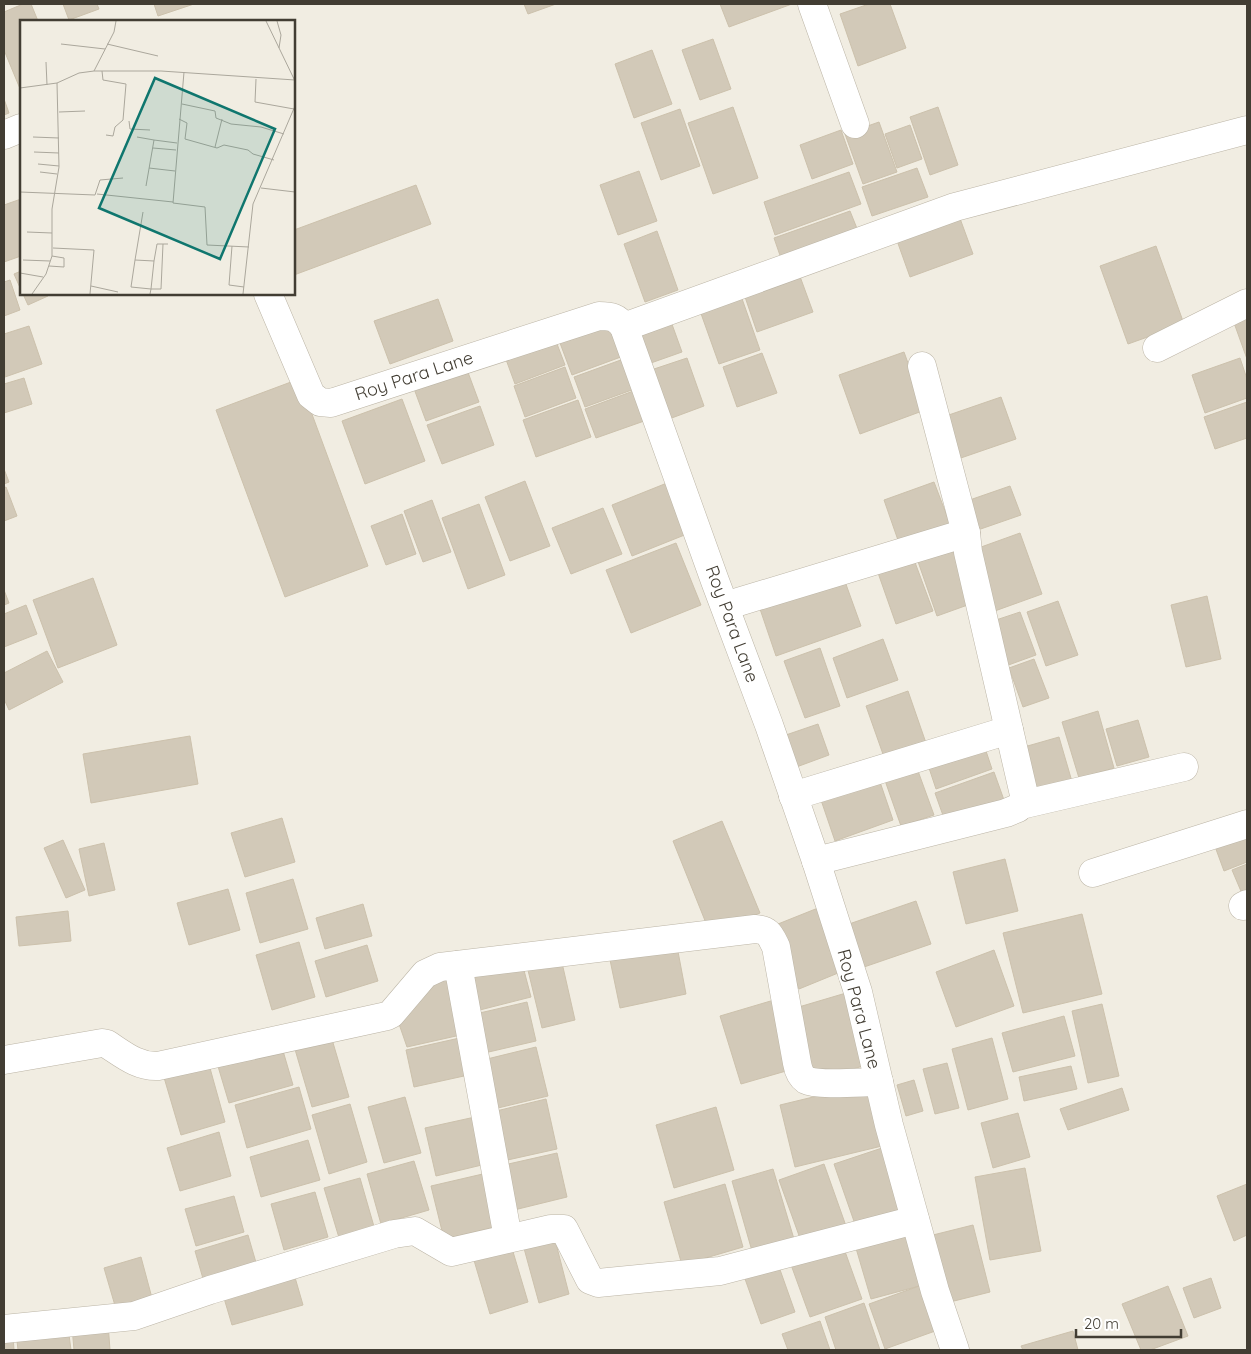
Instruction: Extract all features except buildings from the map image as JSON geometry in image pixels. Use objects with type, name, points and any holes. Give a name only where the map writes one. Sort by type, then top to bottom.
[{"type":"street","points":[[812,4],[855,124]]},
{"type":"street","points":[[4,135],[20,128]]},
{"type":"street","points":[[624,328],[955,207],[1247,130]]},
{"type":"street","name":"Roy Para Lane","points":[[268,295],[310,395],[320,402],[331,403],[599,316],[609,316],[618,319],[624,328],[769,725],[816,861],[858,992],[915,1220],[935,1292],[956,1350]]},
{"type":"street","points":[[1157,348],[1247,303]]},
{"type":"street","points":[[816,861],[1006,813],[1016,810],[1025,799],[968,552],[966,533],[922,366]]},
{"type":"street","points":[[725,606],[966,533]]},
{"type":"street","points":[[793,796],[1009,730]]},
{"type":"street","points":[[1021,805],[1184,767]]},
{"type":"street","points":[[1094,873],[1247,824]]},
{"type":"street","points":[[4,1060],[102,1043],[107,1044],[138,1064],[158,1066],[387,1016],[391,1014],[425,974],[440,967],[764,930],[768,933],[776,947],[797,1063],[802,1077],[808,1081],[818,1083],[879,1082]]},
{"type":"street","points":[[458,965],[508,1238]]},
{"type":"street","points":[[4,1329],[134,1316],[210,1290],[408,1231],[420,1232],[451,1252],[551,1229],[564,1229],[590,1280],[598,1283],[720,1272],[915,1220]]}]
